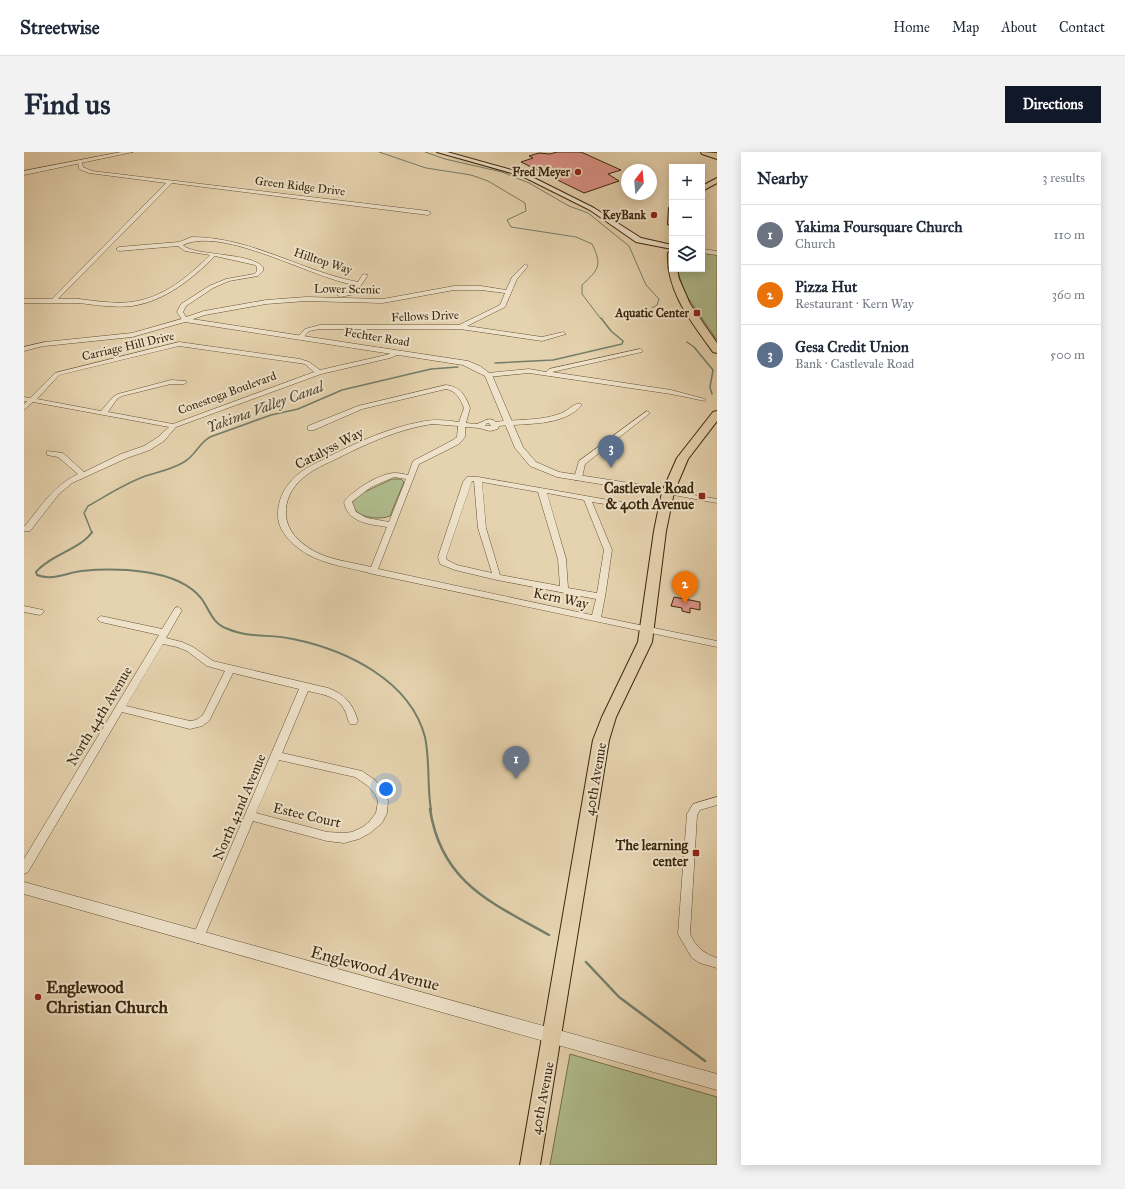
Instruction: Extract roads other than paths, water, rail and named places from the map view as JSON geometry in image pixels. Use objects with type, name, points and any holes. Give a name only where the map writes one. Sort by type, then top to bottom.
[{"type":"highway","points":[[704,152],[717,155]]},
{"type":"highway","points":[[713,152],[717,155]]},
{"type":"main road","points":[[440,152],[524,175],[592,209],[639,240],[669,246]]},
{"type":"main road","points":[[705,181],[717,176]]},
{"type":"main road","points":[[705,187],[717,180]]},
{"type":"main road","points":[[671,272],[674,283],[717,350]]},
{"type":"main road","name":"40th Avenue","points":[[530,1165],[554,1036],[562,969],[601,740],[609,717],[645,642],[648,630],[660,531],[668,492],[683,458],[717,414]]},
{"type":"street","points":[[24,173],[130,152]]},
{"type":"street","name":"Green Ridge Drive","points":[[80,162],[81,168],[86,170],[170,182],[428,213]]},
{"type":"street","points":[[54,300],[170,182]]},
{"type":"street","name":"Hilltop Way","points":[[119,249],[180,244],[185,240],[196,238],[227,242],[270,254],[336,279],[360,284],[355,292],[348,295],[300,294],[269,297],[209,308],[204,313]]},
{"type":"street","points":[[180,244],[187,250],[214,254],[257,264],[260,267],[260,271],[253,276],[228,280],[211,287],[183,305],[180,312],[185,320]]},
{"type":"street","points":[[705,251],[717,253]]},
{"type":"street","points":[[24,301],[54,300],[124,304],[148,300],[162,295],[178,285],[203,266],[214,254]]},
{"type":"street","name":"Fellows Drive","points":[[300,338],[307,330],[320,327],[460,327],[503,306],[514,278],[525,266]]},
{"type":"street","points":[[360,284],[365,275]]},
{"type":"street","name":"Lower Scenic","points":[[185,320],[204,313],[239,306],[285,300],[388,300],[454,288],[481,288],[509,292]]},
{"type":"street","name":"Fechter Road","points":[[45,344],[132,335],[185,320],[465,363],[488,375]]},
{"type":"street","points":[[460,327],[542,340],[563,334]]},
{"type":"street","points":[[24,349],[45,344]]},
{"type":"street","name":"Carriage Hill Drive","points":[[24,408],[27,400],[57,374],[179,344],[300,361],[307,363],[319,372]]},
{"type":"street","points":[[542,373],[640,351]]},
{"type":"street","name":"Conestoga Boulevard","points":[[24,528],[27,529],[61,487],[69,481],[154,444],[174,426],[319,372],[388,357],[399,353]]},
{"type":"street","points":[[703,400],[671,392],[542,373],[524,371],[488,375],[519,448],[533,464],[557,474],[717,501]]},
{"type":"street","points":[[103,413],[112,401],[120,395],[171,382],[184,382]]},
{"type":"street","points":[[311,428],[360,407],[446,387],[458,390],[467,408],[459,440],[416,463],[373,571]]},
{"type":"street","points":[[27,400],[174,426]]},
{"type":"street","name":"Catalyss Way","points":[[400,577],[319,557],[297,543],[282,522],[281,505],[285,493],[297,478],[313,468],[390,432],[430,423],[482,426],[481,424],[486,420],[496,424],[560,417],[573,412],[579,405]]},
{"type":"street","points":[[578,478],[582,463],[647,413]]},
{"type":"street","points":[[50,453],[60,455],[83,475]]},
{"type":"street","points":[[392,525],[356,517],[350,511],[348,502],[356,493],[388,477],[396,475],[410,477]]},
{"type":"street","points":[[601,597],[497,577],[455,567],[443,562],[442,557],[467,482],[470,479],[478,479],[638,507]]},
{"type":"street","points":[[478,479],[482,528],[497,577]]},
{"type":"street","points":[[542,491],[562,560],[564,590]]},
{"type":"street","points":[[587,498],[608,550],[601,597],[596,618]]},
{"type":"street","name":"Kern Way","points":[[400,577],[717,644]]},
{"type":"street","points":[[24,609],[40,612]]},
{"type":"street","name":"North 44th Avenue","points":[[24,869],[178,610]]},
{"type":"street","points":[[101,619],[163,637],[190,649],[210,664],[230,670],[328,692],[342,698],[349,705],[353,721]]},
{"type":"street","points":[[120,708],[190,725],[199,724],[206,718],[230,670]]},
{"type":"street","name":"North 42nd Avenue","points":[[198,938],[304,686]]},
{"type":"street","name":"Estee Court","points":[[250,816],[338,838],[362,833],[378,821],[381,814],[384,806],[381,795],[375,786],[367,779],[358,774],[276,755]]},
{"type":"street","points":[[717,801],[697,807],[692,814],[684,934],[690,946],[700,959],[717,963]]},
{"type":"street","name":"Englewood Avenue","points":[[24,888],[198,938],[717,1082]]},
{"type":"waterway","name":"Yakima Valley Canal","points":[[379,152],[426,168],[471,175],[488,181],[525,203],[526,211],[507,220],[511,227],[576,237],[592,244],[598,263],[595,271],[582,285],[582,294],[601,319]]},
{"type":"waterway","points":[[425,152],[445,159],[502,172],[529,183],[569,206],[588,213],[629,246],[646,285],[659,299],[657,305],[652,308]]},
{"type":"waterway","name":"Yakima Valley Canal","points":[[495,363],[553,360],[622,344],[623,341],[611,331],[601,318]]},
{"type":"waterway","points":[[687,342],[694,347],[713,370],[710,387],[712,394]]},
{"type":"waterway","name":"Yakima Valley Canal","points":[[92,532],[84,513],[88,506],[136,480],[179,465],[188,459],[210,437],[271,415],[298,409],[342,390],[431,369],[458,367]]},
{"type":"waterway","name":"Yakima Valley Canal","points":[[92,532],[81,543],[42,566],[36,572],[37,575],[43,577],[54,577],[81,571],[129,570],[168,577],[196,592],[218,624],[223,627],[244,634],[293,639],[334,651],[354,660],[391,684],[406,699],[417,717],[425,737],[431,810]]},
{"type":"waterway","name":"Yakima Valley Canal","points":[[430,809],[436,834],[445,855],[457,872],[488,900],[549,935]]},
{"type":"waterway","name":"Yakima Valley Canal","points":[[586,962],[619,997],[705,1061]]},
{"type":"place","name":"Fred Meyer","points":[[578,172]]},
{"type":"place","name":"KeyBank","points":[[654,215]]},
{"type":"place","name":"Aquatic Center","points":[[697,313]]},
{"type":"place","name":"Gesa Credit Union","points":[[611,468]]},
{"type":"place","name":"Castlevale Road & 40th Avenue","points":[[702,496]]},
{"type":"place","name":"Pizza Hut","points":[[685,604]]},
{"type":"place","name":"Yakima Foursquare Church","points":[[516,779]]},
{"type":"place","name":"The learning center","points":[[696,853]]},
{"type":"place","name":"Englewood Christian Church","points":[[38,997]]}]
